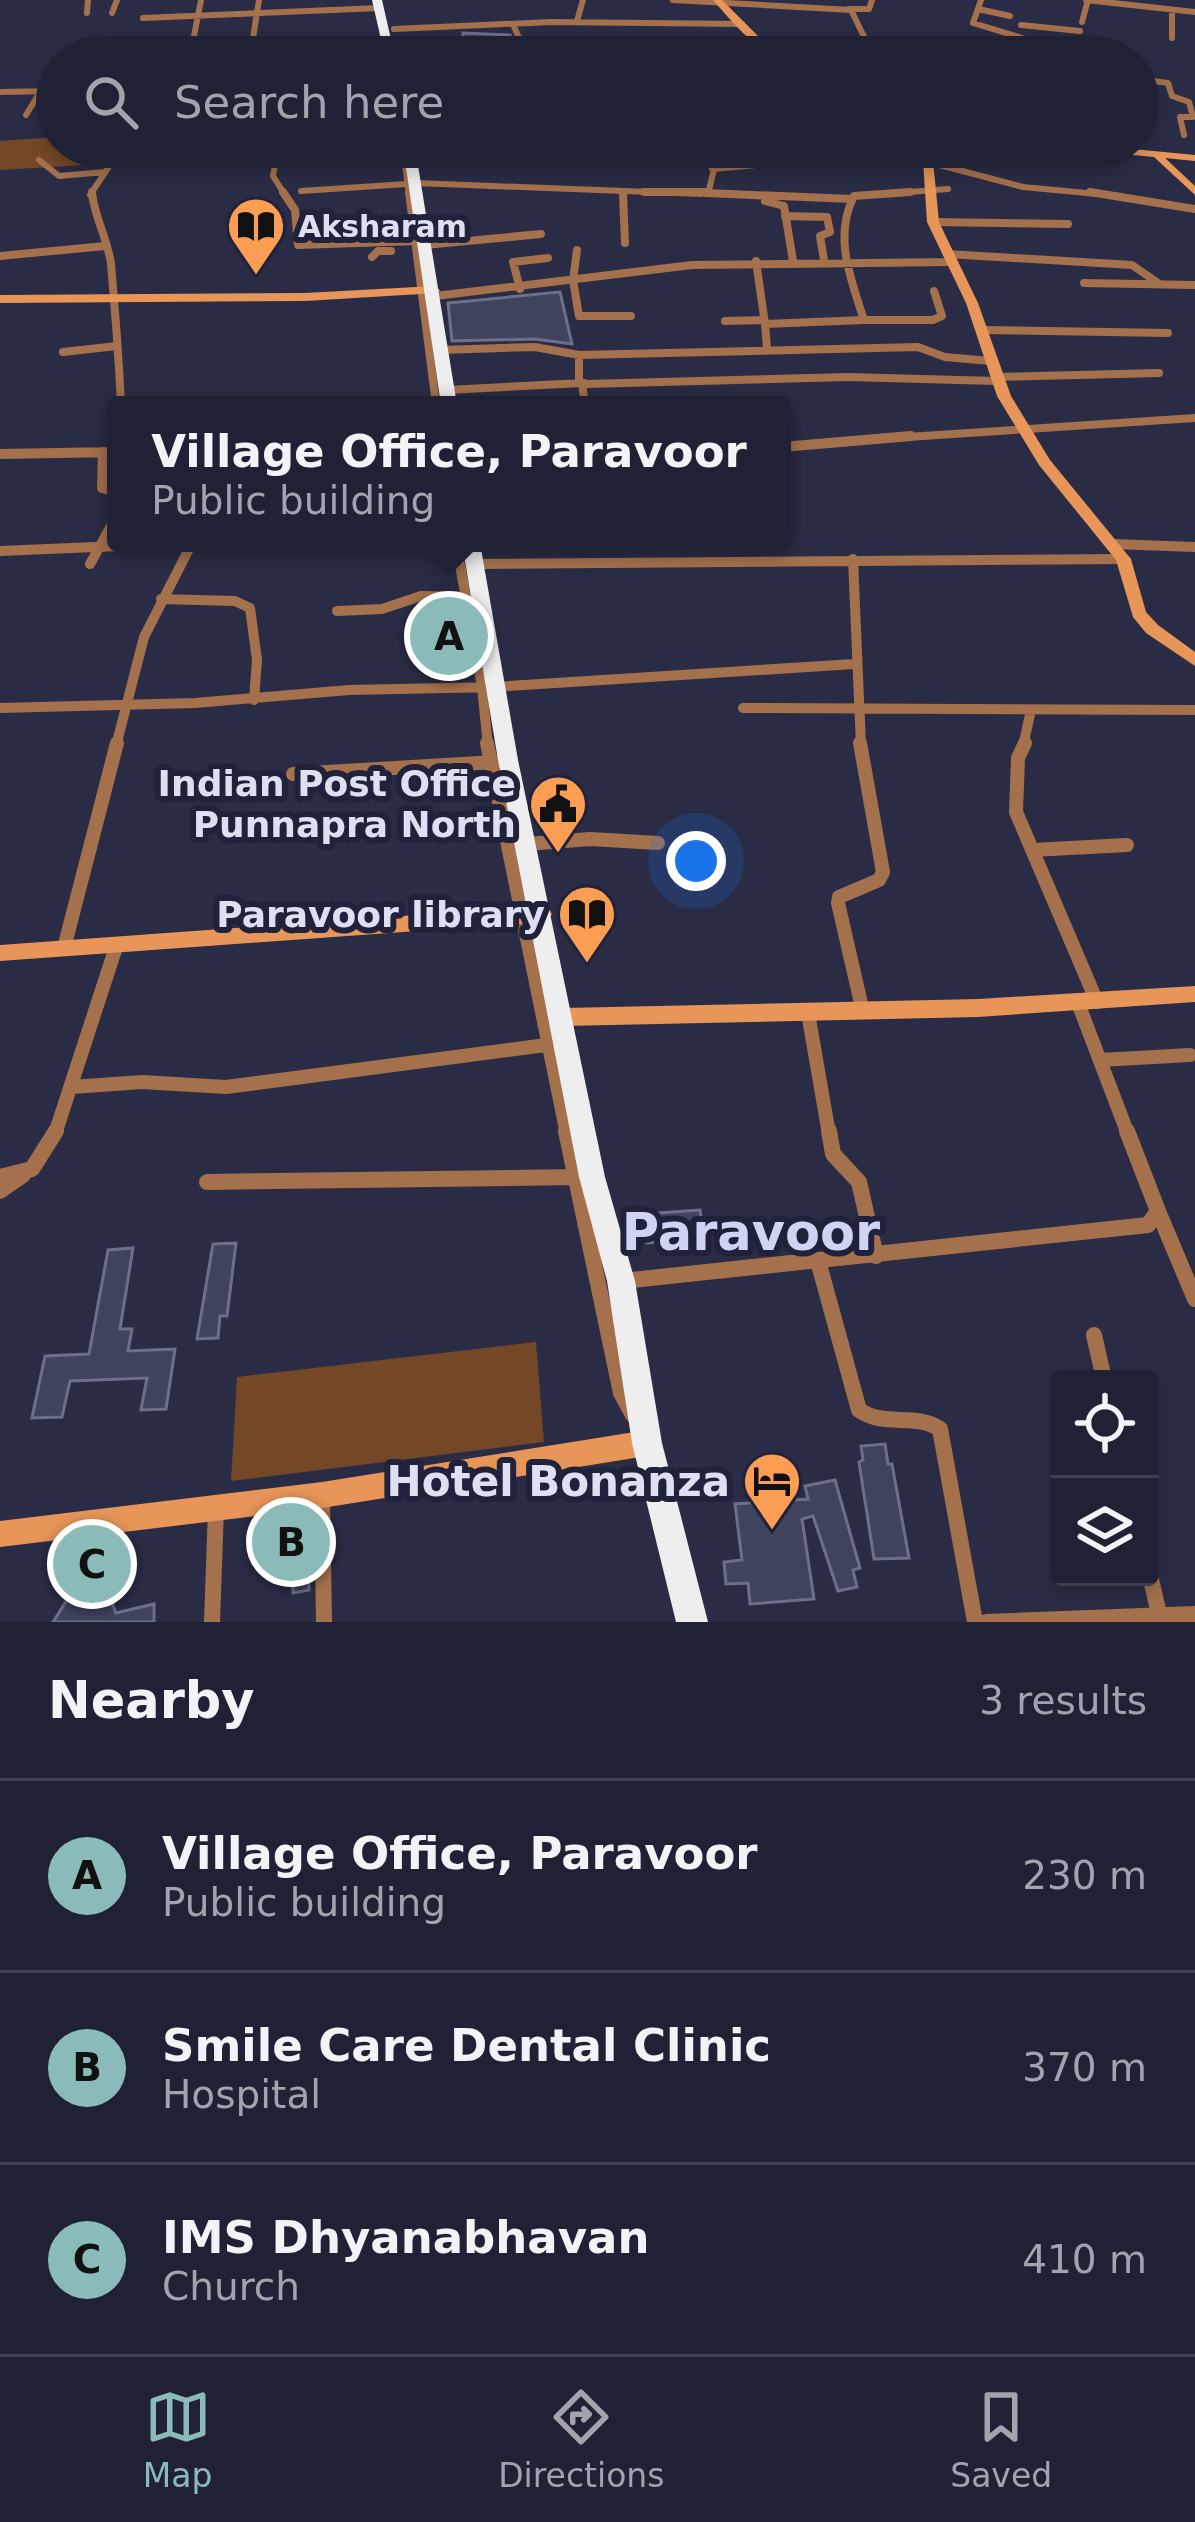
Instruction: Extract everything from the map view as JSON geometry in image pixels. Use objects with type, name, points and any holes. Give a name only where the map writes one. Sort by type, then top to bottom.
[{"type":"highway","points":[[380,3],[394,36]]},
{"type":"highway","points":[[380,3],[389,36]]},
{"type":"highway","points":[[409,168],[448,396]]},
{"type":"highway","points":[[466,552],[498,761],[526,844],[532,915],[559,1034],[583,1177],[621,1281],[647,1443],[692,1622]]},
{"type":"street","points":[[87,13],[88,0]]},
{"type":"street","points":[[112,13],[117,0]]},
{"type":"street","points":[[194,36],[202,0]]},
{"type":"street","points":[[254,36],[260,0]]},
{"type":"street","points":[[577,21],[583,0]]},
{"type":"street","points":[[673,0],[848,9],[869,9],[872,0]]},
{"type":"street","points":[[982,0],[974,24],[1017,35]]},
{"type":"street","points":[[1022,26],[1081,26],[1087,0],[1195,12]]},
{"type":"street","points":[[719,2],[753,36]]},
{"type":"street","points":[[143,17],[258,14],[380,3]]},
{"type":"street","points":[[1006,5],[1017,35]]},
{"type":"street","points":[[848,9],[861,36]]},
{"type":"street","points":[[978,10],[1011,18],[1033,36]]},
{"type":"street","points":[[1172,10],[1172,38]]},
{"type":"street","points":[[394,29],[577,21],[742,24]]},
{"type":"street","points":[[513,24],[518,36]]},
{"type":"street","points":[[1159,82],[1168,83],[1172,96],[1189,102],[1193,118],[1180,118],[1184,135]]},
{"type":"street","points":[[0,92],[36,92]]},
{"type":"street","points":[[26,115],[36,99]]},
{"type":"street","points":[[1160,158],[1195,158]]},
{"type":"street","points":[[1160,158],[1195,193]]},
{"type":"street","points":[[49,168],[59,176],[106,172]]},
{"type":"street","points":[[109,168],[90,195],[102,220],[111,266],[110,297],[118,311],[120,396]]},
{"type":"street","points":[[274,168],[273,176],[295,209],[298,245],[541,235]]},
{"type":"street","points":[[706,193],[713,170],[732,168]]},
{"type":"street","points":[[926,168],[933,222],[981,330],[996,379],[1020,426],[1113,544],[1123,560],[1139,613],[1152,629],[1195,660]]},
{"type":"street","points":[[967,168],[1023,187],[1084,190],[1195,209]]},
{"type":"street","points":[[302,191],[411,183],[852,200]]},
{"type":"street","points":[[864,320],[846,259],[842,216],[852,200],[862,194],[948,189]]},
{"type":"street","points":[[623,194],[625,243]]},
{"type":"street","points":[[760,196],[767,204],[784,206],[793,261]]},
{"type":"street","points":[[785,215],[827,217],[830,232],[820,236],[824,260]]},
{"type":"street","points":[[933,222],[1068,224]]},
{"type":"street","points":[[0,256],[105,246]]},
{"type":"street","points":[[577,250],[573,280],[578,316],[631,316]]},
{"type":"street","points":[[372,256],[391,251]]},
{"type":"street","points":[[520,290],[514,262],[548,258]]},
{"type":"street","points":[[0,299],[520,290],[756,261],[846,259],[1132,265],[1158,283]]},
{"type":"street","points":[[756,261],[767,348]]},
{"type":"street","points":[[1084,283],[1195,285]]},
{"type":"street","points":[[725,321],[942,316],[934,291]]},
{"type":"street","points":[[431,292],[436,396]]},
{"type":"street","points":[[897,320],[907,347]]},
{"type":"street","points":[[830,322],[837,348]]},
{"type":"street","points":[[981,330],[1168,333]]},
{"type":"street","points":[[63,352],[117,346]]},
{"type":"street","points":[[441,350],[535,347],[579,355],[907,347],[990,362]]},
{"type":"street","points":[[579,355],[584,396]]},
{"type":"street","points":[[458,396],[582,383],[1159,374]]},
{"type":"street","points":[[791,446],[1020,426],[1195,418]]},
{"type":"street","points":[[0,454],[107,452]]},
{"type":"street","points":[[90,564],[107,534]]},
{"type":"street","points":[[0,551],[107,544]]},
{"type":"street","points":[[1113,544],[1195,547]]},
{"type":"street","points":[[64,948],[144,637],[186,552]]},
{"type":"street","points":[[547,552],[710,560],[1123,560]]},
{"type":"street","points":[[710,552],[710,560]]},
{"type":"street","points":[[853,559],[854,664],[865,806],[884,872],[879,880],[839,897],[863,1012]]},
{"type":"street","points":[[338,611],[382,609],[421,596],[472,597]]},
{"type":"street","points":[[161,599],[235,602],[250,608],[257,660],[254,700]]},
{"type":"street","points":[[0,708],[254,700],[349,690],[488,687],[854,664]]},
{"type":"street","points":[[743,708],[1195,710]]},
{"type":"street","points":[[1031,710],[1030,731],[1018,758],[1016,812],[1088,1002],[1100,1060],[1195,1299]]},
{"type":"street","points":[[0,953],[532,915],[498,761],[293,774]]},
{"type":"street","points":[[526,844],[590,839],[658,842]]},
{"type":"street","points":[[1032,850],[1127,845]]},
{"type":"street","points":[[0,1191],[46,1154],[117,944]]},
{"type":"street","points":[[72,1087],[142,1082],[226,1087],[559,1034],[808,1012],[1195,994]]},
{"type":"street","points":[[808,1012],[833,1154],[859,1182],[875,1256]]},
{"type":"street","points":[[1100,1060],[1190,1055]]},
{"type":"street","points":[[0,1177],[29,1172]]},
{"type":"street","points":[[0,1534],[322,1495],[647,1443],[621,1393],[583,1177],[207,1182]]},
{"type":"street","points":[[621,1281],[1141,1230],[1158,1211]]},
{"type":"street","points":[[818,1262],[859,1411],[873,1421],[926,1419],[940,1429],[975,1622]]},
{"type":"street","points":[[1094,1335],[1102,1370]]},
{"type":"street","points":[[322,1495],[324,1622]]},
{"type":"street","points":[[212,1622],[216,1508]]},
{"type":"street","points":[[1153,1586],[1159,1614]]},
{"type":"street","points":[[986,1622],[1195,1614]]},
{"type":"shaded area","points":[[36,138],[36,168],[0,170],[0,141]]},
{"type":"shaded area","points":[[536,1342],[544,1442],[231,1481],[237,1377]]},
{"type":"building","points":[[463,33],[510,36],[463,36]]},
{"type":"building","points":[[560,292],[572,344],[535,339],[452,341],[448,303]]},
{"type":"building","points":[[700,1210],[704,1239],[647,1243],[644,1214]]},
{"type":"building","points":[[236,1243],[227,1316],[220,1316],[218,1338],[197,1339],[213,1244]]},
{"type":"building","points":[[133,1248],[120,1329],[132,1329],[128,1351],[175,1349],[166,1409],[141,1410],[147,1378],[70,1381],[62,1417],[32,1418],[45,1356],[89,1354],[108,1250]]},
{"type":"building","points":[[885,1444],[909,1558],[874,1559],[859,1462],[863,1460],[861,1446]]},
{"type":"building","name":"Hotel Bonanza","points":[[835,1480],[860,1568],[853,1570],[857,1587],[838,1591],[813,1516],[802,1519],[814,1599],[750,1604],[748,1583],[726,1584],[724,1562],[742,1560],[735,1504],[808,1499],[805,1486]]},
{"type":"building","points":[[308,1514],[309,1590],[293,1593],[292,1569],[275,1572],[275,1518]]},
{"type":"building","points":[[112,1538],[107,1590],[116,1613],[154,1604],[154,1622],[53,1622],[72,1592],[77,1542]]},
{"type":"place","name":"Aksharam","points":[[256,277]]},
{"type":"place","name":"Village Office, Paravoor","points":[[449,636]]},
{"type":"place","name":"Indian Post Office Punnapra North","points":[[558,855]]},
{"type":"place","name":"Paravoor library","points":[[587,965]]},
{"type":"place","name":"Hotel Bonanza","points":[[772,1532]]},
{"type":"place","name":"Smile Care Dental Clinic","points":[[291,1542]]},
{"type":"place","name":"IMS Dhyanabhavan","points":[[92,1564]]},
{"type":"district","name":"Paravoor","points":[[751,1232]]}]
